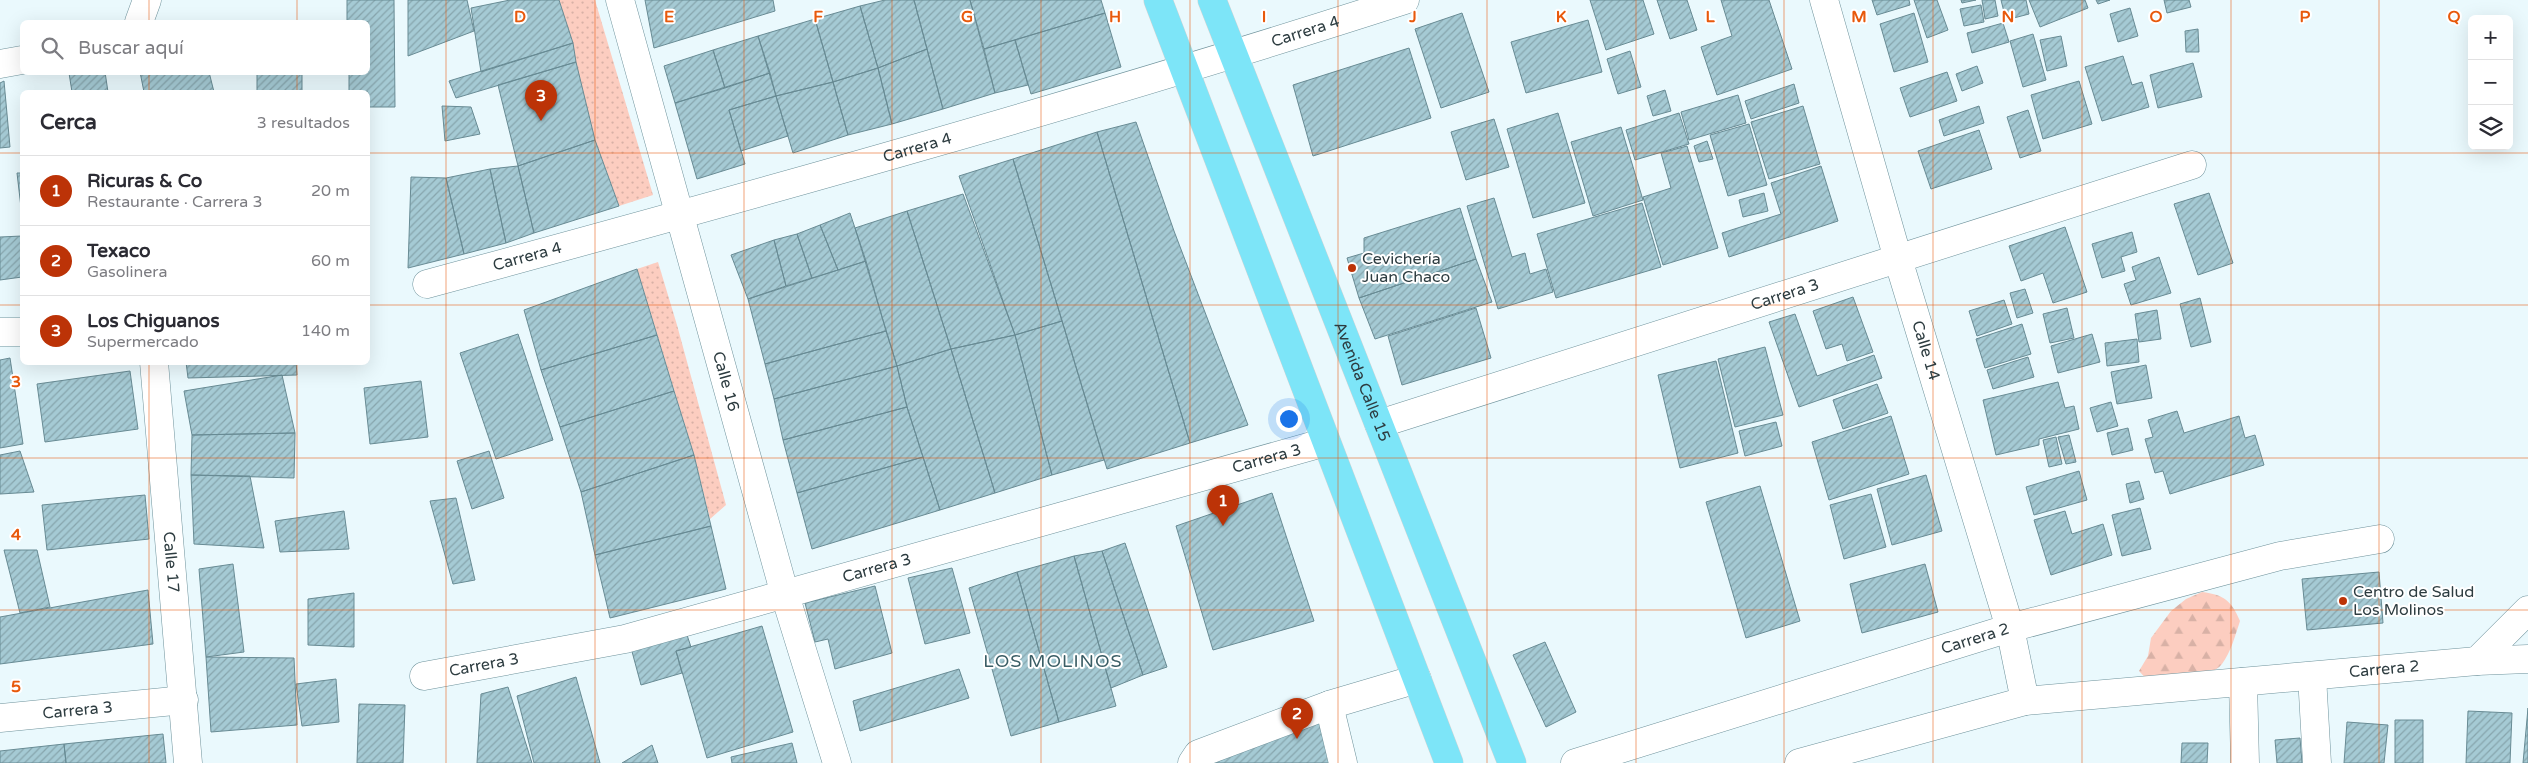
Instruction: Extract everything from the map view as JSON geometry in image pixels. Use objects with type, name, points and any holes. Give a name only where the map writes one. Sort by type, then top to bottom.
[{"type":"main road","points":[[1158,0],[1449,763]]},
{"type":"main road","name":"Avenida Calle 15","points":[[1212,0],[1232,56],[1512,763]]},
{"type":"street","points":[[140,20],[147,0]]},
{"type":"street","name":"Calle 16","points":[[620,0],[785,595],[837,763]]},
{"type":"street","name":"Carrera 4","points":[[427,284],[681,215],[1184,68],[1232,56],[1405,0]]},
{"type":"street","name":"Calle 14","points":[[1824,0],[1898,259],[2010,628],[2025,701]]},
{"type":"street","points":[[0,64],[20,60]]},
{"type":"street","name":"Carrera 3","points":[[1379,424],[2192,164]]},
{"type":"street","points":[[0,332],[20,332]]},
{"type":"street","name":"Calle 17","points":[[154,365],[188,763]]},
{"type":"street","name":"Carrera 3","points":[[424,676],[625,639],[1326,442]]},
{"type":"street","name":"Carrera 2","points":[[1575,763],[2010,628],[2280,556],[2380,539]]},
{"type":"street","points":[[2477,661],[2528,610]]},
{"type":"street","name":"Carrera 2","points":[[1799,763],[2025,701],[2477,661],[2528,659]]},
{"type":"street","points":[[2312,676],[2317,763]]},
{"type":"street","points":[[1192,763],[1198,754],[1328,705],[1417,679]]},
{"type":"street","points":[[2244,682],[2244,763]]},
{"type":"street","name":"Carrera 3","points":[[0,718],[184,700]]},
{"type":"street","points":[[1328,705],[1344,763]]},
{"type":"green space","points":[[558,0],[595,0],[653,195],[619,206],[595,140]]},
{"type":"green space","points":[[658,262],[726,505],[710,519],[694,455],[637,269]]},
{"type":"green space","points":[[2202,592],[2216,595],[2230,603],[2240,621],[2228,654],[2222,664],[2208,673],[2178,681],[2151,684],[2139,671],[2148,656],[2151,638],[2171,611],[2186,599]]},
{"type":"building","points":[[347,0],[394,0],[395,107],[370,107],[370,90],[349,90],[349,75],[370,75],[370,20],[347,20]]},
{"type":"building","points":[[408,0],[467,0],[474,31],[408,56]]},
{"type":"building","points":[[510,0],[559,0],[573,43],[481,72],[471,8]]},
{"type":"building","points":[[645,0],[773,0],[775,11],[654,48]]},
{"type":"building","points":[[885,0],[914,0],[927,49],[878,68],[860,6]]},
{"type":"building","points":[[914,0],[970,0],[995,93],[943,109]]},
{"type":"building","points":[[970,0],[1101,0],[1105,13],[984,49]]},
{"type":"building","points":[[1590,0],[1643,0],[1654,34],[1606,50]]},
{"type":"building","points":[[1657,0],[1687,0],[1697,30],[1670,39]]},
{"type":"building","points":[[1721,0],[1769,0],[1792,69],[1717,95],[1701,47],[1732,36]]},
{"type":"building","points":[[1872,0],[1909,0],[1910,5],[1877,15]]},
{"type":"building","points":[[1914,0],[1937,0],[1948,30],[1927,38]]},
{"type":"building","points":[[1961,0],[1976,0],[1962,3]]},
{"type":"building","points":[[1982,0],[1995,0],[1998,16],[1985,19]]},
{"type":"building","points":[[2001,0],[2026,0],[2029,14],[2006,20]]},
{"type":"building","points":[[2029,0],[2085,0],[2088,8],[2040,27]]},
{"type":"building","points":[[2096,0],[2110,0],[2098,4]]},
{"type":"building","points":[[2164,0],[2189,0],[2191,7],[2167,13]]},
{"type":"building","points":[[1981,5],[1984,22],[1964,26],[1960,9]]},
{"type":"building","points":[[860,6],[878,68],[833,82],[815,19]]},
{"type":"building","points":[[2130,8],[2138,36],[2118,42],[2110,14]]},
{"type":"building","points":[[1105,13],[1121,67],[1031,94],[1015,40]]},
{"type":"building","points":[[1462,13],[1489,92],[1441,108],[1415,29]]},
{"type":"building","points":[[1914,13],[1928,62],[1894,72],[1880,24]]},
{"type":"building","points":[[815,19],[833,82],[776,96],[758,36]]},
{"type":"building","points":[[1588,20],[1602,72],[1526,93],[1511,42]]},
{"type":"building","points":[[2003,23],[2009,42],[1972,53],[1967,33]]},
{"type":"building","points":[[2198,29],[2199,52],[2186,52],[2185,31]]},
{"type":"building","points":[[2033,34],[2046,80],[2023,87],[2010,41]]},
{"type":"building","points":[[758,36],[770,73],[725,88],[713,50]]},
{"type":"building","points":[[2061,36],[2067,66],[2047,71],[2040,40]]},
{"type":"building","points":[[1015,40],[1028,85],[995,93],[984,49]]},
{"type":"building","points":[[573,43],[576,62],[456,98],[449,81]]},
{"type":"building","points":[[1409,48],[1431,118],[1313,156],[1293,85]]},
{"type":"building","points":[[927,49],[943,109],[892,124],[878,68]]},
{"type":"building","points":[[713,50],[725,88],[675,103],[664,66]]},
{"type":"building","points":[[1630,51],[1641,87],[1618,94],[1607,59]]},
{"type":"building","points":[[2123,56],[2132,85],[2142,82],[2149,107],[2102,121],[2085,67]]},
{"type":"building","points":[[576,62],[595,140],[518,166],[498,85]]},
{"type":"building","points":[[2193,63],[2202,97],[2158,108],[2150,75]]},
{"type":"building","points":[[1977,66],[1983,83],[1962,91],[1956,74]]},
{"type":"building","points":[[878,68],[892,124],[848,135],[833,82]]},
{"type":"building","points":[[1947,72],[1957,101],[1910,117],[1900,88]]},
{"type":"building","points":[[770,73],[776,96],[729,110],[745,164],[697,179],[675,103]]},
{"type":"building","points":[[69,75],[105,75],[108,90],[72,90]]},
{"type":"building","points":[[141,75],[210,75],[214,90],[144,90]]},
{"type":"building","points":[[257,75],[302,75],[302,90],[257,90]]},
{"type":"building","points":[[4,81],[10,147],[0,148],[0,83]]},
{"type":"building","points":[[2079,81],[2092,124],[2043,139],[2031,95]]},
{"type":"building","points":[[833,82],[848,135],[793,153],[776,96]]},
{"type":"building","points":[[1794,84],[1799,103],[1751,119],[1745,101]]},
{"type":"building","points":[[1665,90],[1671,111],[1653,116],[1647,96]]},
{"type":"building","points":[[1738,95],[1746,123],[1689,140],[1681,112]]},
{"type":"building","points":[[776,96],[788,136],[741,151],[729,110]]},
{"type":"building","points":[[442,106],[471,107],[480,134],[445,141]]},
{"type":"building","points":[[1803,106],[1820,164],[1769,179],[1751,122]]},
{"type":"building","points":[[1979,106],[1984,123],[1944,136],[1939,120]]},
{"type":"building","points":[[2028,110],[2041,151],[2020,158],[2007,117]]},
{"type":"building","points":[[1558,113],[1585,203],[1533,218],[1507,129]]},
{"type":"building","points":[[1679,113],[1689,144],[1635,160],[1626,130]]},
{"type":"building","points":[[1494,119],[1509,167],[1466,180],[1451,132]]},
{"type":"building","points":[[1136,122],[1174,231],[1248,425],[1190,443],[1097,132]]},
{"type":"building","points":[[1749,124],[1767,185],[1728,196],[1710,135]]},
{"type":"building","points":[[1621,127],[1643,200],[1593,216],[1571,142]]},
{"type":"building","points":[[1979,130],[1992,169],[1931,189],[1918,151]]},
{"type":"building","points":[[1097,132],[1190,443],[1107,469],[1013,159]]},
{"type":"building","points":[[595,140],[619,206],[534,233],[518,166]]},
{"type":"building","points":[[1707,141],[1713,159],[1699,162],[1694,146]]},
{"type":"building","points":[[1687,146],[1718,248],[1663,265],[1643,197],[1671,188],[1661,153]]},
{"type":"building","points":[[1013,159],[1062,321],[1015,335],[959,176]]},
{"type":"building","points":[[518,166],[534,233],[506,243],[490,169]]},
{"type":"building","points":[[1821,166],[1838,221],[1729,257],[1722,233],[1781,214],[1771,183]]},
{"type":"building","points":[[490,169],[506,243],[464,254],[446,178]]},
{"type":"building","points":[[17,173],[20,173],[20,199]]},
{"type":"building","points":[[411,177],[446,178],[464,254],[408,268]]},
{"type":"building","points":[[1764,193],[1768,211],[1743,217],[1739,200]]},
{"type":"building","points":[[2209,193],[2233,263],[2198,275],[2174,204]]},
{"type":"building","points":[[963,194],[1015,335],[951,349],[907,211]]},
{"type":"building","points":[[1494,198],[1512,257],[1525,253],[1530,274],[1546,269],[1553,292],[1498,309],[1467,206]]},
{"type":"building","points":[[1642,203],[1661,267],[1556,298],[1537,234]]},
{"type":"building","points":[[1460,208],[1476,259],[1359,298],[1347,258],[1364,253],[1364,238]]},
{"type":"building","points":[[907,211],[951,349],[897,366],[855,228]]},
{"type":"building","points":[[850,213],[866,261],[838,270],[820,225]]},
{"type":"building","points":[[820,225],[838,270],[812,278],[797,234]]},
{"type":"building","points":[[2065,227],[2087,292],[2053,303],[2043,273],[2021,281],[2009,246]]},
{"type":"building","points":[[2132,232],[2137,252],[2121,257],[2125,271],[2102,278],[2092,244]]},
{"type":"building","points":[[797,234],[812,278],[786,286],[774,240]]},
{"type":"building","points":[[20,236],[20,277],[0,280],[0,237]]},
{"type":"building","points":[[774,240],[786,286],[748,299],[731,255]]},
{"type":"building","points":[[2159,257],[2171,293],[2131,305],[2124,284],[2136,280],[2132,267]]},
{"type":"building","points":[[1476,259],[1492,302],[1375,339],[1359,298]]},
{"type":"building","points":[[866,261],[886,331],[765,364],[748,299]]},
{"type":"building","points":[[637,269],[657,335],[541,370],[524,310]]},
{"type":"building","points":[[2025,289],[2033,313],[2017,318],[2010,293]]},
{"type":"building","points":[[1853,297],[1873,352],[1847,361],[1842,344],[1826,349],[1813,311]]},
{"type":"building","points":[[2200,298],[2211,342],[2191,347],[2180,304]]},
{"type":"building","points":[[2004,300],[2012,324],[1977,336],[1969,311]]},
{"type":"building","points":[[1476,308],[1491,358],[1402,385],[1388,336]]},
{"type":"building","points":[[2067,308],[2074,338],[2050,343],[2043,314]]},
{"type":"building","points":[[2157,310],[2161,339],[2139,342],[2135,314]]},
{"type":"building","points":[[1795,314],[1817,376],[1874,355],[1882,378],[1799,407],[1769,322]]},
{"type":"building","points":[[1062,321],[1104,460],[1052,475],[1015,335]]},
{"type":"building","points":[[2022,324],[2031,354],[1985,368],[1976,339]]},
{"type":"building","points":[[886,331],[897,366],[774,399],[765,364]]},
{"type":"building","points":[[518,334],[553,440],[496,459],[460,353]]},
{"type":"building","points":[[2092,334],[2100,362],[2058,373],[2051,346]]},
{"type":"building","points":[[657,335],[674,391],[560,427],[541,370]]},
{"type":"building","points":[[1015,335],[1052,475],[995,493],[951,349]]},
{"type":"building","points":[[2137,339],[2139,362],[2107,366],[2105,343]]},
{"type":"building","points":[[1765,347],[1783,415],[1735,427],[1718,359]]},
{"type":"building","points":[[951,349],[995,493],[940,510],[907,407],[897,366]]},
{"type":"building","points":[[2028,357],[2034,377],[1993,389],[1987,370]]},
{"type":"building","points":[[10,358],[23,444],[0,448],[0,360]]},
{"type":"building","points":[[1716,361],[1738,453],[1680,468],[1658,375]]},
{"type":"building","points":[[186,365],[296,365],[297,375],[188,378]]},
{"type":"building","points":[[2146,365],[2152,398],[2117,404],[2111,372]]},
{"type":"building","points":[[897,366],[907,407],[783,440],[774,399]]},
{"type":"building","points":[[130,371],[138,429],[45,442],[37,384]]},
{"type":"building","points":[[282,375],[295,433],[192,435],[184,391]]},
{"type":"building","points":[[421,381],[428,437],[370,444],[364,388]]},
{"type":"building","points":[[2058,382],[2065,408],[2074,406],[2079,429],[2039,439],[2039,445],[1996,455],[1983,400]]},
{"type":"building","points":[[1877,384],[1888,413],[1843,429],[1833,400]]},
{"type":"building","points":[[674,391],[694,455],[581,492],[560,427]]},
{"type":"building","points":[[2111,402],[2118,426],[2097,432],[2090,408]]},
{"type":"building","points":[[907,407],[923,457],[797,493],[783,440]]},
{"type":"building","points":[[2177,411],[2184,433],[2239,416],[2245,438],[2255,435],[2264,465],[2170,494],[2163,471],[2155,473],[2145,439],[2153,437],[2148,420]]},
{"type":"building","points":[[1891,416],[1909,474],[1829,500],[1812,442]]},
{"type":"building","points":[[1776,422],[1782,446],[1745,456],[1739,431]]},
{"type":"building","points":[[2128,428],[2133,450],[2112,455],[2107,433]]},
{"type":"building","points":[[295,433],[294,478],[191,475],[192,435]]},
{"type":"building","points":[[2069,435],[2076,462],[2066,464],[2058,437]]},
{"type":"building","points":[[2056,437],[2062,464],[2049,467],[2043,440]]},
{"type":"building","points":[[20,451],[34,492],[0,494],[0,455]]},
{"type":"building","points":[[489,451],[504,498],[472,509],[457,461]]},
{"type":"building","points":[[694,455],[711,526],[595,555],[581,492]]},
{"type":"building","points":[[923,457],[940,510],[812,549],[797,493]]},
{"type":"building","points":[[2079,471],[2087,500],[2034,515],[2026,487]]},
{"type":"building","points":[[191,475],[250,476],[264,548],[194,544]]},
{"type":"building","points":[[1926,475],[1942,531],[1892,545],[1877,489]]},
{"type":"building","points":[[2139,481],[2144,499],[2130,503],[2126,484]]},
{"type":"building","points":[[1760,486],[1800,621],[1746,638],[1706,502]]},
{"type":"building","points":[[1272,493],[1314,621],[1213,650],[1176,526]]},
{"type":"building","points":[[1871,494],[1886,547],[1844,559],[1830,505]]},
{"type":"building","points":[[145,495],[149,539],[47,550],[42,505]]},
{"type":"building","points":[[456,498],[475,580],[453,584],[430,501]]},
{"type":"building","points":[[2140,508],[2151,549],[2122,556],[2112,515]]},
{"type":"building","points":[[344,511],[349,549],[280,552],[275,521]]},
{"type":"building","points":[[2065,511],[2072,534],[2103,524],[2112,555],[2051,575],[2034,520]]},
{"type":"building","points":[[711,526],[726,589],[610,618],[595,555]]},
{"type":"building","points":[[1125,543],[1167,667],[1143,675],[1102,551]]},
{"type":"building","points":[[4,550],[37,550],[50,607],[20,613]]},
{"type":"building","points":[[1102,551],[1143,675],[1111,688],[1074,556]]},
{"type":"building","points":[[1074,556],[1116,706],[1059,722],[1017,572]]},
{"type":"building","points":[[233,564],[244,652],[206,657],[199,569]]},
{"type":"building","points":[[1925,564],[1938,612],[1862,633],[1850,584]]},
{"type":"building","points":[[952,568],[970,633],[925,644],[908,578]]},
{"type":"building","points":[[1017,572],[1059,722],[1011,736],[969,588]]},
{"type":"building","name":"Centro de Salud Los Molinos","points":[[2379,572],[2383,623],[2307,630],[2302,579]]},
{"type":"building","points":[[875,586],[892,653],[835,669],[828,639],[815,642],[805,603]]},
{"type":"building","points":[[148,590],[153,644],[0,664],[0,617]]},
{"type":"building","points":[[354,593],[354,647],[308,645],[308,599]]},
{"type":"building","points":[[762,626],[793,732],[707,758],[676,651]]},
{"type":"building","points":[[685,629],[691,647],[676,651],[682,673],[641,685],[630,644]]},
{"type":"building","points":[[1545,642],[1576,712],[1546,727],[1513,655]]},
{"type":"building","points":[[206,657],[294,658],[297,725],[211,732]]},
{"type":"building","points":[[959,669],[969,698],[860,731],[853,701]]},
{"type":"building","points":[[576,677],[600,763],[534,763],[517,696]]},
{"type":"building","points":[[336,679],[339,722],[302,726],[296,684]]},
{"type":"building","points":[[508,687],[532,763],[477,763],[481,694]]},
{"type":"building","points":[[359,704],[405,705],[403,763],[357,763]]},
{"type":"building","points":[[2528,708],[2528,763],[2523,763]]},
{"type":"building","points":[[2468,711],[2512,713],[2510,763],[2466,763]]},
{"type":"building","points":[[1325,715],[1337,763],[1203,763]]},
{"type":"building","points":[[2395,720],[2423,720],[2423,763],[2395,763]]},
{"type":"building","points":[[2347,722],[2388,725],[2384,763],[2344,763]]},
{"type":"building","points":[[163,734],[166,763],[66,763],[64,744]]},
{"type":"building","points":[[2300,738],[2302,763],[2277,763],[2275,740]]},
{"type":"building","points":[[792,743],[797,763],[732,763],[731,757]]},
{"type":"building","points":[[2182,743],[2208,743],[2207,763],[2181,763]]},
{"type":"building","points":[[64,744],[66,763],[0,763],[0,751]]},
{"type":"building","points":[[652,745],[658,763],[622,763]]},
{"type":"place","name":"Los Chiguanos","points":[[541,121]]},
{"type":"place","name":"Cevichería Juan Chaco","points":[[1352,268]]},
{"type":"place","name":"Ricuras & Co","points":[[1223,526]]},
{"type":"place","name":"Centro de Salud Los Molinos","points":[[2343,601]]},
{"type":"place","name":"Texaco","points":[[1297,739]]},
{"type":"district","name":"LOS MOLINOS","points":[[1053,661]]}]
